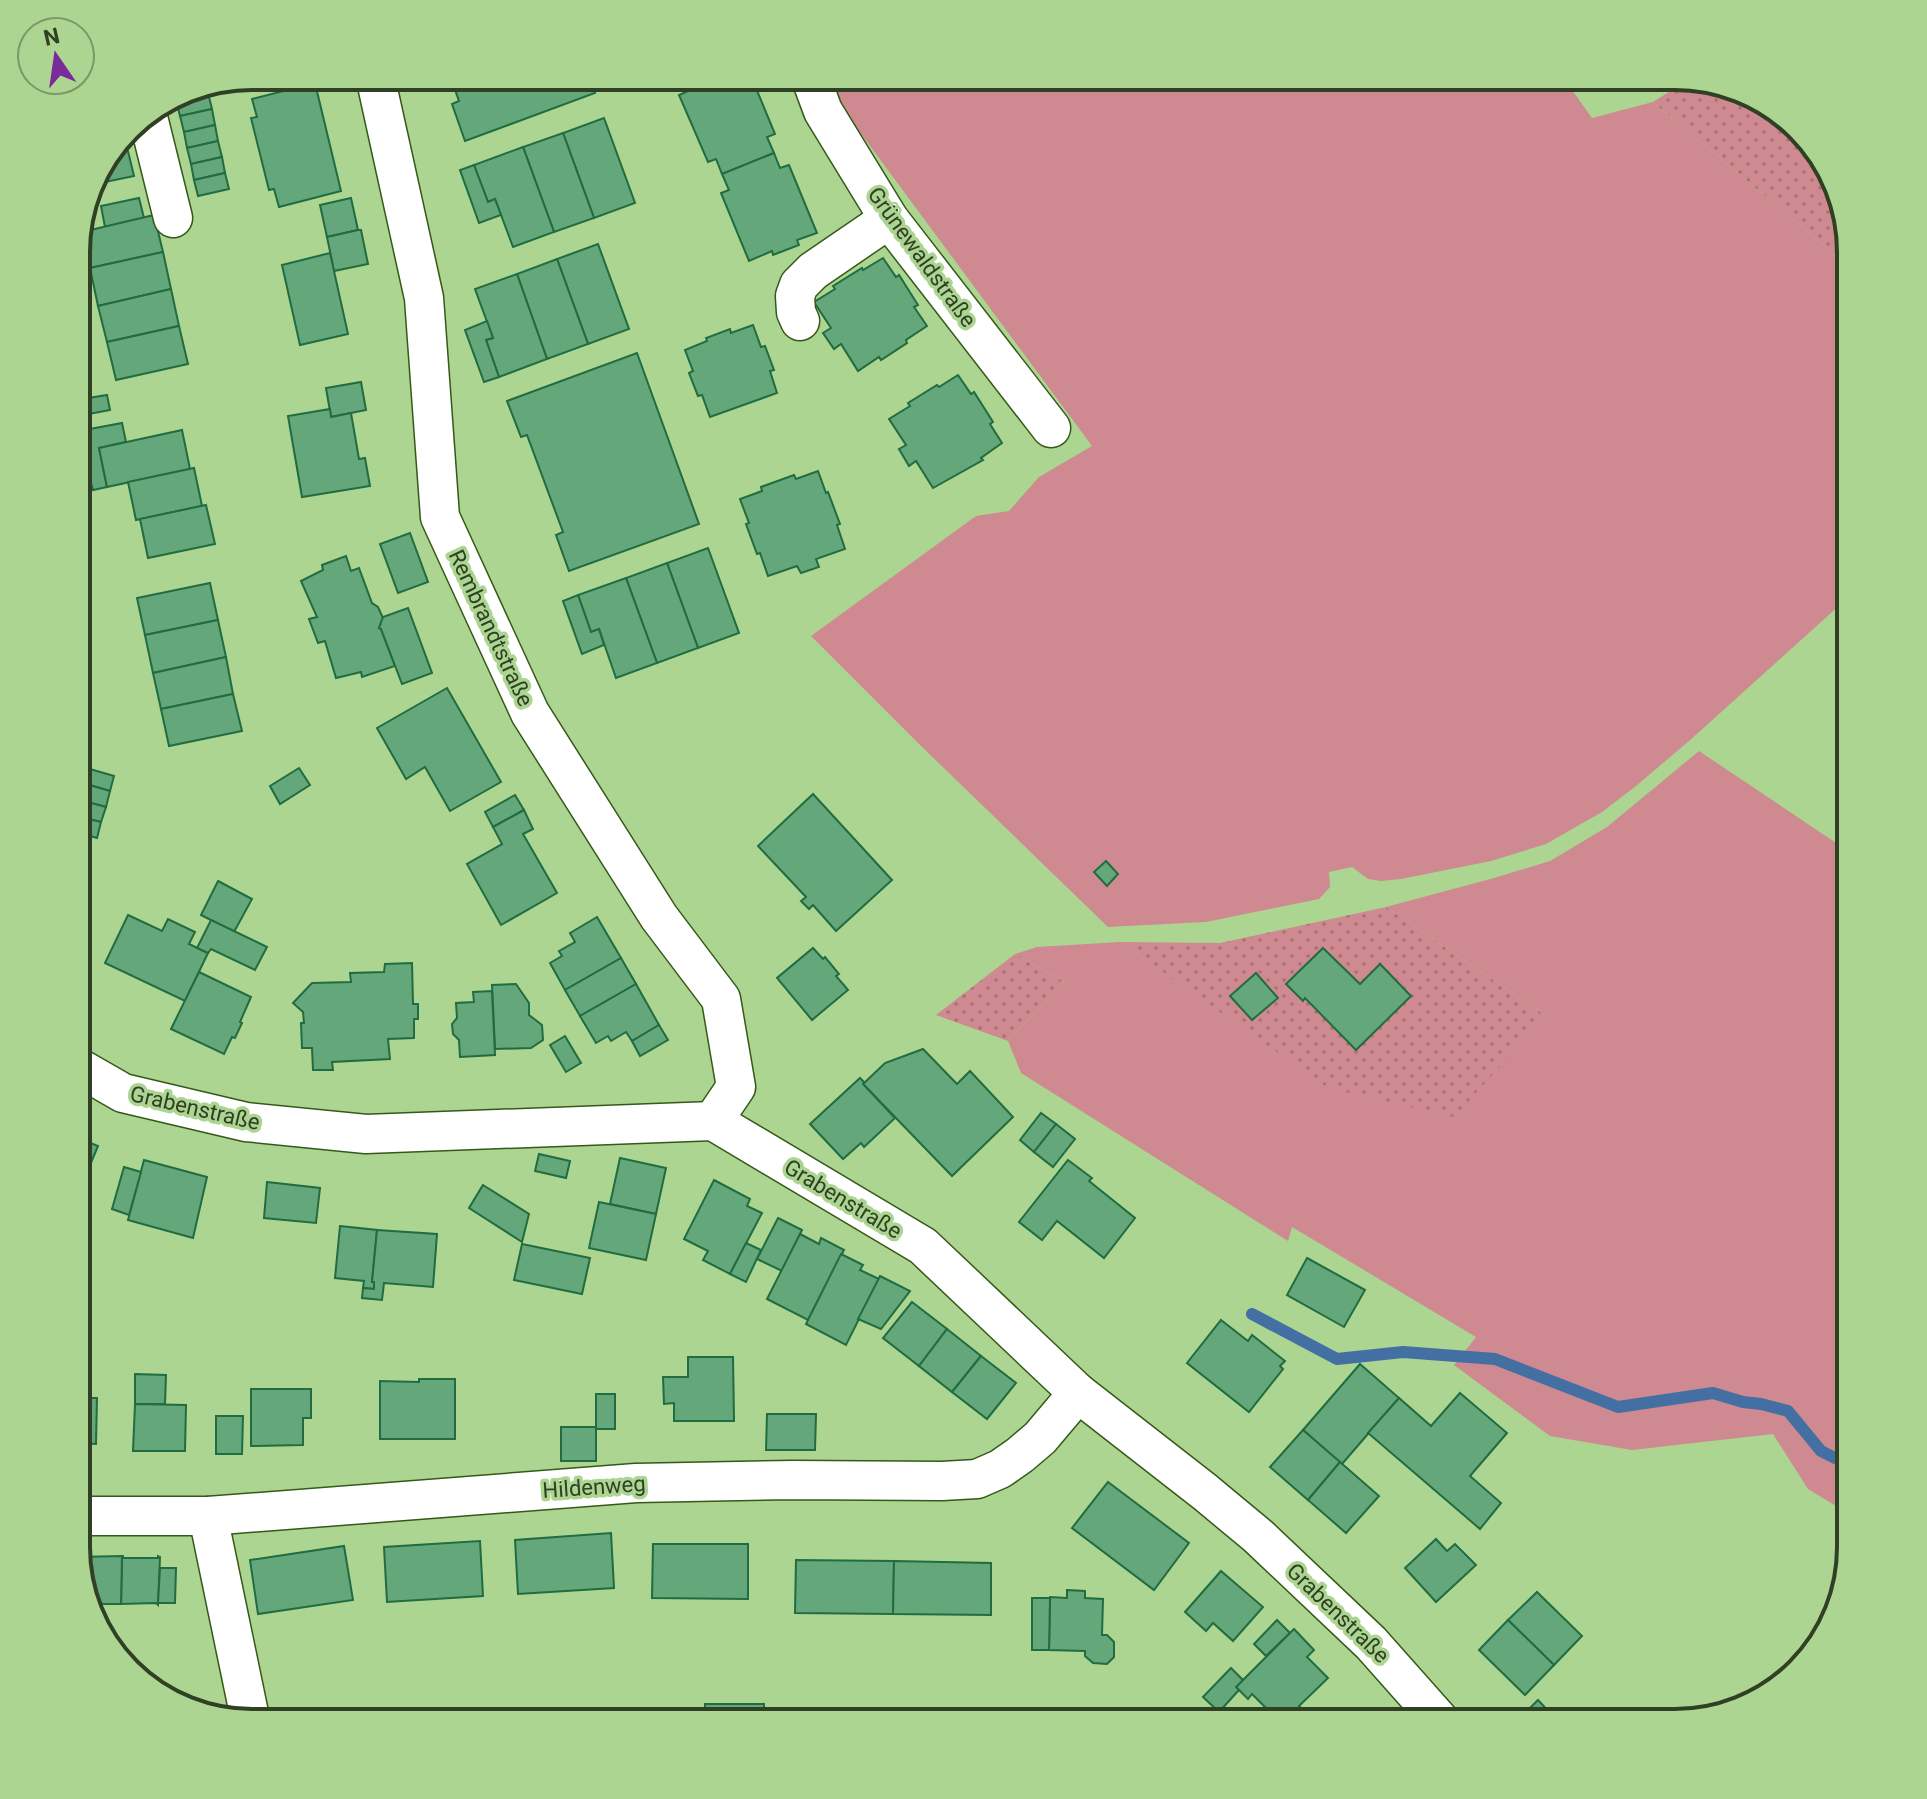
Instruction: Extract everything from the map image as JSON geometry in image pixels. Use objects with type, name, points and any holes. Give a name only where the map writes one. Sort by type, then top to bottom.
[{"type":"street","name":"Rembrandtstraße","points":[[378,90],[424,298],[440,517],[530,713],[659,917],[721,999],[736,1087],[713,1121]]},
{"type":"street","name":"Grünewaldstraße","points":[[815,90],[823,111],[889,219],[1051,428]]},
{"type":"street","points":[[150,126],[173,218]]},
{"type":"street","points":[[800,321],[795,296],[799,285],[813,271],[889,219]]},
{"type":"street","name":"Grabenstraße","points":[[90,1074],[123,1093],[246,1122],[366,1134],[713,1121],[923,1246],[1078,1393],[1268,1545],[1371,1643],[1430,1709]]},
{"type":"street","name":"Hildenweg","points":[[90,1516],[208,1516],[636,1483],[977,1479],[1000,1469],[1040,1438],[1078,1393]]},
{"type":"street","points":[[208,1516],[248,1709]]},
{"type":"shaded area","points":[[834,90],[1572,90],[1592,118],[1653,102],[1837,256],[1837,608],[1636,786],[1602,812],[1546,844],[1491,861],[1401,879],[1368,879],[1352,867],[1329,872],[1330,887],[1319,899],[1206,922],[1108,927],[811,636],[976,516],[1009,511],[1039,477],[1092,446],[839,104]]},
{"type":"shaded area","points":[[1672,90],[1707,93],[1737,102],[1782,130],[1804,153],[1825,190],[1836,231],[1837,256],[1653,102]]},
{"type":"shaded area","points":[[1699,751],[1837,844],[1837,1507],[1808,1489],[1773,1434],[1632,1450],[1550,1436],[1454,1365],[1476,1337],[1292,1227],[1288,1241],[1021,1073],[1008,1041],[1064,982],[1015,954],[1037,947],[1120,942],[1328,1087],[1546,1016],[1386,907],[1550,861],[1607,827]]},
{"type":"shaded area","points":[[1386,907],[1546,1016],[1454,1117],[1328,1088],[1120,942],[1220,943]]},
{"type":"shaded area","points":[[1015,954],[1064,982],[1008,1041],[936,1015]]},
{"type":"building","points":[[287,90],[317,90],[341,191],[279,207],[274,189],[269,190],[251,118],[257,117],[252,99]]},
{"type":"building","points":[[455,90],[594,90],[595,93],[465,141],[452,104],[459,101]]},
{"type":"building","points":[[690,90],[757,90],[775,134],[767,137],[774,153],[722,174],[716,159],[708,162],[679,95]]},
{"type":"building","points":[[209,96],[212,109],[180,116],[178,108]]},
{"type":"building","points":[[212,109],[215,125],[184,132],[180,116]]},
{"type":"building","points":[[604,118],[635,203],[594,218],[563,133]]},
{"type":"building","points":[[215,125],[218,141],[187,148],[184,132]]},
{"type":"building","points":[[563,133],[594,218],[554,232],[523,147]]},
{"type":"building","points":[[218,141],[222,157],[191,164],[187,148]]},
{"type":"building","points":[[523,147],[554,232],[513,247],[495,199],[488,202],[474,165]]},
{"type":"building","points":[[127,148],[134,176],[106,182]]},
{"type":"building","points":[[774,153],[780,168],[789,165],[817,233],[797,240],[799,245],[773,255],[772,251],[749,261],[721,193],[729,190],[722,174]]},
{"type":"building","points":[[222,157],[225,173],[194,180],[191,164]]},
{"type":"building","points":[[474,165],[488,202],[495,199],[501,215],[479,223],[460,170]]},
{"type":"building","points":[[225,173],[229,189],[198,196],[194,180]]},
{"type":"building","points":[[139,198],[144,218],[105,227],[101,206]]},
{"type":"building","points":[[351,198],[358,230],[327,237],[320,205]]},
{"type":"building","points":[[154,215],[163,252],[90,268],[92,230]]},
{"type":"building","points":[[361,230],[368,264],[334,271],[327,237]]},
{"type":"building","points":[[598,244],[629,329],[588,344],[557,259]]},
{"type":"building","points":[[163,252],[171,289],[98,306],[90,268]]},
{"type":"building","points":[[330,253],[348,334],[300,345],[282,265]]},
{"type":"building","points":[[883,258],[896,277],[899,275],[927,326],[881,360],[879,357],[858,371],[841,344],[834,349],[823,333],[831,328],[814,302],[835,289],[833,286]]},
{"type":"building","points":[[557,259],[588,344],[547,359],[517,274]]},
{"type":"building","points":[[517,274],[547,359],[499,377],[486,340],[493,338],[475,289]]},
{"type":"building","points":[[171,289],[179,326],[107,342],[98,306]]},
{"type":"building","points":[[487,321],[493,338],[486,340],[499,377],[484,382],[465,330]]},
{"type":"building","points":[[753,325],[774,370],[770,371],[777,393],[710,417],[689,373],[693,371],[685,350],[730,329],[731,333]]},
{"type":"building","points":[[179,326],[188,364],[116,380],[107,342]]},
{"type":"building","points":[[637,353],[699,524],[569,571],[556,535],[563,532],[527,435],[521,437],[507,401]]},
{"type":"building","points":[[958,375],[971,394],[974,392],[1002,443],[981,458],[983,460],[933,488],[916,461],[909,466],[899,449],[906,445],[889,419],[910,406],[908,403]]},
{"type":"building","points":[[361,382],[366,410],[331,417],[326,388]]},
{"type":"building","points":[[107,395],[110,410],[90,414],[90,398]]},
{"type":"building","points":[[330,409],[331,417],[351,413],[359,459],[365,458],[370,486],[302,497],[288,416]]},
{"type":"building","points":[[122,423],[126,442],[99,448],[107,487],[93,490],[90,483],[90,429]]},
{"type":"building","points":[[182,430],[190,469],[107,487],[99,448]]},
{"type":"building","points":[[194,468],[202,506],[136,520],[128,482]]},
{"type":"building","points":[[818,471],[840,524],[837,525],[845,549],[816,559],[819,567],[801,573],[797,566],[768,576],[746,524],[749,523],[740,499],[762,491],[761,487],[794,475],[796,479]]},
{"type":"building","points":[[206,505],[215,544],[148,558],[140,519]]},
{"type":"building","points":[[410,533],[428,582],[398,593],[380,544]]},
{"type":"building","points":[[708,548],[739,633],[698,648],[667,563]]},
{"type":"building","points":[[346,556],[351,571],[359,568],[372,603],[378,607],[383,618],[379,628],[395,666],[362,677],[361,672],[336,678],[325,641],[318,643],[309,619],[317,617],[301,581],[323,570],[322,565]]},
{"type":"building","points":[[667,563],[698,648],[657,663],[626,578]]},
{"type":"building","points":[[626,578],[657,663],[616,678],[599,629],[591,632],[578,595]]},
{"type":"building","points":[[210,583],[218,620],[145,635],[137,598]]},
{"type":"building","points":[[578,595],[591,632],[599,629],[604,645],[582,654],[563,601]]},
{"type":"building","points":[[408,608],[432,673],[402,684],[379,628],[383,617]]},
{"type":"building","points":[[218,620],[226,657],[153,673],[145,635]]},
{"type":"building","points":[[226,657],[233,694],[161,709],[153,673]]},
{"type":"building","points":[[447,688],[501,782],[450,811],[425,767],[406,779],[377,728]]},
{"type":"building","points":[[233,694],[242,731],[169,746],[161,709]]},
{"type":"building","points":[[299,768],[310,785],[280,804],[270,786]]},
{"type":"building","points":[[90,769],[114,776],[110,791],[90,785]]},
{"type":"building","points":[[90,785],[110,791],[106,807],[90,803]]},
{"type":"building","points":[[813,794],[892,880],[836,931],[813,905],[809,909],[801,901],[806,897],[758,846]]},
{"type":"building","points":[[515,795],[524,810],[493,827],[485,812]]},
{"type":"building","points":[[90,803],[106,807],[101,822],[90,819]]},
{"type":"building","points":[[524,810],[533,829],[523,834],[557,893],[501,925],[467,864],[502,844],[493,827]]},
{"type":"building","points":[[90,819],[101,822],[97,838],[90,836]]},
{"type":"building","points":[[1106,861],[1118,874],[1107,886],[1094,872]]},
{"type":"building","points":[[218,881],[252,899],[234,932],[201,915]]},
{"type":"building","points":[[128,915],[162,931],[168,919],[195,932],[189,944],[208,953],[185,1001],[105,963]]},
{"type":"building","points":[[597,917],[621,958],[565,990],[550,963],[562,956],[559,951],[575,942],[570,933]]},
{"type":"building","points":[[211,920],[267,947],[255,970],[211,949],[208,953],[197,948]]},
{"type":"building","points":[[813,948],[823,959],[825,957],[848,990],[812,1020],[777,978]]},
{"type":"building","points":[[1323,948],[1360,984],[1380,964],[1411,996],[1356,1050],[1305,998],[1303,1001],[1286,984]]},
{"type":"building","points":[[621,958],[636,984],[580,1016],[565,990]]},
{"type":"building","points":[[412,963],[413,1004],[418,1004],[414,1038],[388,1039],[390,1059],[332,1062],[333,1070],[313,1070],[312,1048],[302,1048],[303,1012],[293,1003],[312,983],[351,982],[350,973],[384,972],[385,964]]},
{"type":"building","points":[[199,972],[251,997],[235,1038],[232,1037],[224,1054],[171,1029]]},
{"type":"building","points":[[1256,973],[1278,998],[1252,1020],[1230,996]]},
{"type":"building","points":[[516,984],[529,1003],[529,1015],[542,1025],[543,1040],[531,1048],[495,1049],[492,985]]},
{"type":"building","points":[[636,984],[659,1025],[632,1041],[626,1032],[611,1041],[608,1036],[596,1043],[580,1016]]},
{"type":"building","points":[[492,991],[495,1055],[460,1057],[459,1040],[453,1034],[452,1024],[457,1018],[456,1003],[474,1002],[473,992]]},
{"type":"building","points":[[659,1025],[668,1040],[640,1056],[632,1041]]},
{"type":"building","points":[[565,1036],[581,1063],[566,1072],[550,1045]]},
{"type":"building","points":[[923,1049],[957,1084],[970,1071],[1013,1117],[952,1176],[863,1084],[885,1063]]},
{"type":"building","points":[[860,1078],[895,1118],[864,1147],[861,1143],[843,1159],[810,1124]]},
{"type":"building","points":[[1041,1113],[1056,1124],[1034,1152],[1020,1140]]},
{"type":"building","points":[[1056,1124],[1075,1139],[1053,1167],[1034,1152]]},
{"type":"building","points":[[90,1143],[98,1146],[90,1165]]},
{"type":"building","points":[[539,1154],[570,1161],[566,1178],[535,1171]]},
{"type":"building","points":[[620,1158],[666,1168],[656,1214],[610,1204]]},
{"type":"building","points":[[144,1160],[207,1177],[193,1238],[128,1220]]},
{"type":"building","points":[[1068,1160],[1135,1218],[1104,1258],[1057,1221],[1042,1240],[1019,1222]]},
{"type":"building","points":[[124,1167],[141,1172],[129,1215],[112,1209]]},
{"type":"building","points":[[714,1180],[750,1199],[747,1206],[762,1213],[730,1274],[703,1260],[708,1251],[684,1239]]},
{"type":"building","points":[[267,1182],[320,1188],[316,1223],[264,1218]]},
{"type":"building","points":[[483,1185],[529,1214],[522,1242],[469,1208]]},
{"type":"building","points":[[599,1202],[656,1214],[646,1260],[589,1248]]},
{"type":"building","points":[[778,1218],[802,1230],[782,1271],[757,1259]]},
{"type":"building","points":[[340,1226],[377,1230],[374,1289],[363,1288],[364,1281],[335,1278]]},
{"type":"building","points":[[377,1230],[437,1234],[433,1287],[384,1283],[382,1300],[362,1298],[363,1288],[374,1289]]},
{"type":"building","points":[[800,1234],[819,1244],[821,1238],[844,1250],[808,1320],[767,1299]]},
{"type":"building","points":[[746,1243],[761,1250],[746,1282],[730,1274]]},
{"type":"building","points":[[522,1244],[590,1258],[582,1294],[514,1280]]},
{"type":"building","points":[[841,1254],[863,1265],[860,1270],[879,1279],[846,1345],[806,1324]]},
{"type":"building","points":[[1307,1258],[1365,1290],[1344,1327],[1287,1295]]},
{"type":"building","points":[[880,1276],[910,1291],[881,1329],[858,1319]]},
{"type":"building","points":[[912,1302],[947,1329],[919,1366],[883,1338]]},
{"type":"building","points":[[1221,1320],[1248,1341],[1252,1335],[1285,1361],[1280,1366],[1283,1369],[1249,1412],[1187,1363]]},
{"type":"building","points":[[947,1329],[981,1356],[952,1392],[919,1366]]},
{"type":"building","points":[[981,1356],[1016,1383],[987,1419],[952,1392]]},
{"type":"building","points":[[688,1357],[733,1357],[734,1421],[674,1421],[674,1403],[664,1404],[663,1377],[688,1377]]},
{"type":"building","points":[[1360,1364],[1399,1398],[1342,1464],[1303,1430]]},
{"type":"building","points":[[135,1374],[166,1375],[165,1404],[135,1404]]},
{"type":"building","points":[[419,1379],[455,1379],[455,1439],[380,1439],[380,1381],[419,1382]]},
{"type":"building","points":[[251,1389],[311,1389],[311,1418],[303,1418],[303,1445],[251,1446]]},
{"type":"building","points":[[1460,1393],[1507,1433],[1470,1476],[1501,1503],[1480,1529],[1368,1433],[1399,1398],[1431,1426]]},
{"type":"building","points":[[596,1394],[615,1394],[615,1429],[596,1429]]},
{"type":"building","points":[[90,1398],[97,1398],[96,1444],[90,1444]]},
{"type":"building","points":[[135,1404],[186,1405],[185,1451],[133,1451]]},
{"type":"building","points":[[767,1414],[816,1414],[815,1450],[766,1450]]},
{"type":"building","points":[[216,1416],[243,1416],[242,1454],[216,1454]]},
{"type":"building","points":[[561,1427],[596,1427],[596,1461],[561,1461]]},
{"type":"building","points":[[1303,1430],[1340,1462],[1308,1500],[1270,1467]]},
{"type":"building","points":[[1340,1462],[1379,1496],[1346,1533],[1308,1500]]},
{"type":"building","points":[[1108,1482],[1189,1543],[1154,1590],[1072,1528]]},
{"type":"building","points":[[611,1533],[614,1588],[518,1594],[515,1540]]},
{"type":"building","points":[[1436,1539],[1447,1551],[1455,1544],[1476,1565],[1436,1602],[1405,1568]]},
{"type":"building","points":[[480,1541],[483,1596],[387,1602],[384,1547]]},
{"type":"building","points":[[653,1544],[748,1544],[748,1599],[652,1598]]},
{"type":"building","points":[[344,1546],[353,1600],[258,1614],[250,1560]]},
{"type":"building","points":[[122,1556],[160,1557],[158,1605],[121,1604]]},
{"type":"building","points":[[122,1556],[121,1604],[101,1604],[90,1557]]},
{"type":"building","points":[[796,1560],[894,1561],[893,1614],[795,1613]]},
{"type":"building","points":[[894,1561],[991,1563],[991,1615],[893,1614]]},
{"type":"building","points":[[160,1568],[176,1568],[175,1603],[158,1603]]},
{"type":"building","points":[[1221,1571],[1263,1607],[1233,1641],[1213,1623],[1206,1631],[1185,1612]]},
{"type":"building","points":[[1067,1590],[1085,1591],[1085,1598],[1103,1599],[1102,1635],[1107,1635],[1114,1642],[1114,1657],[1107,1664],[1093,1663],[1085,1656],[1085,1651],[1049,1650],[1050,1597],[1067,1598]]},
{"type":"building","points":[[1537,1592],[1582,1636],[1554,1665],[1508,1620]]},
{"type":"building","points":[[1032,1598],[1050,1598],[1049,1650],[1032,1650]]},
{"type":"building","points":[[1277,1620],[1290,1633],[1266,1656],[1254,1644]]},
{"type":"building","points":[[1508,1620],[1554,1665],[1525,1695],[1479,1650]]},
{"type":"building","points":[[1294,1629],[1314,1650],[1307,1657],[1328,1678],[1299,1706],[1302,1709],[1267,1709],[1252,1694],[1248,1699],[1236,1687]]},
{"type":"building","points":[[1231,1668],[1243,1680],[1236,1687],[1239,1690],[1222,1709],[1216,1709],[1203,1697]]},
{"type":"building","points":[[1538,1700],[1546,1709],[1529,1709]]},
{"type":"building","points":[[705,1704],[764,1704],[764,1709],[705,1709]]},
{"type":"waterway","points":[[1252,1314],[1337,1359],[1403,1352],[1495,1359],[1618,1407],[1713,1393],[1761,1404],[1788,1411],[1821,1451],[1837,1459]]}]
